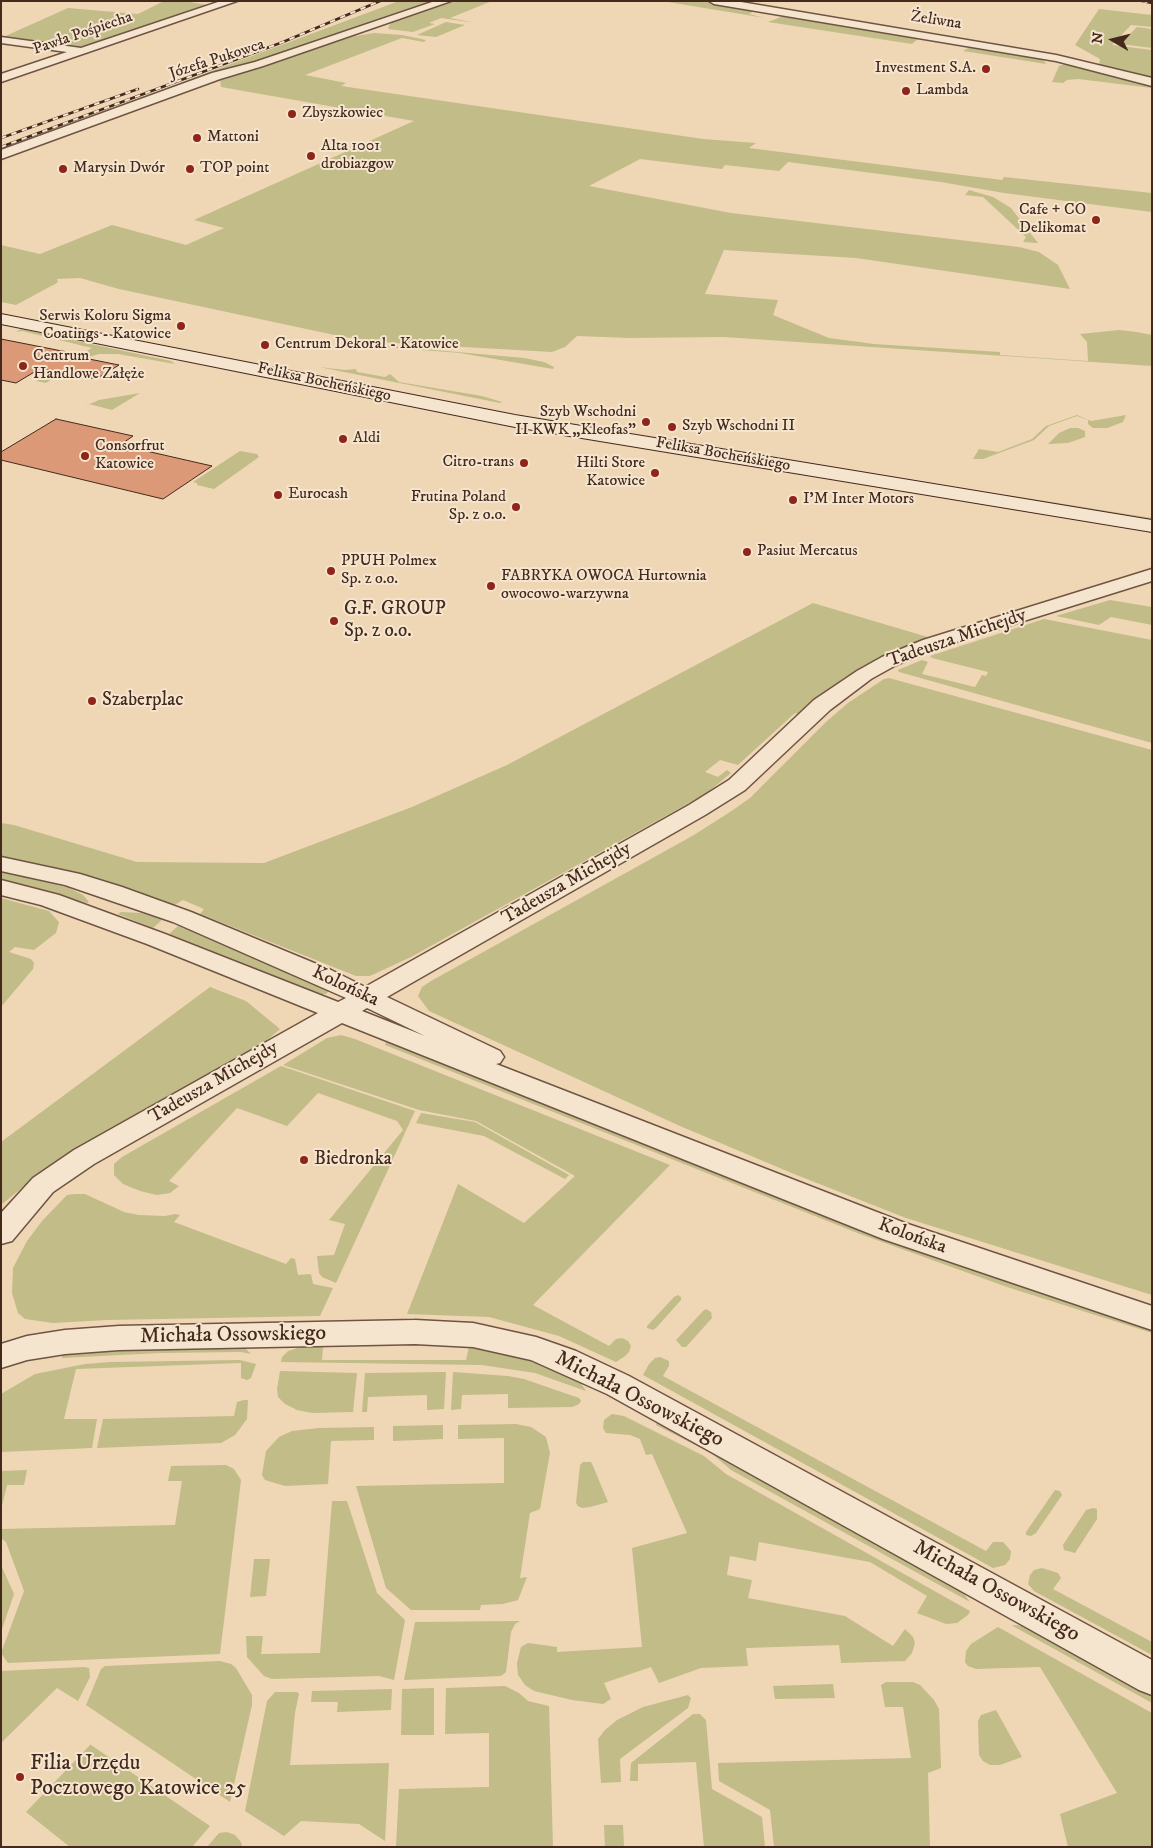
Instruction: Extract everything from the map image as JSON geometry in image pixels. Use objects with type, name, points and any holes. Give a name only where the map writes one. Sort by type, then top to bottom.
[{"type":"main road","name":"Feliksa Bocheńskiego","points":[[1,310],[530,414],[766,452],[1152,510]]},
{"type":"main road","name":"Feliksa Bocheńskiego","points":[[1,319],[506,419],[1152,526]]},
{"type":"street","points":[[191,1],[218,6]]},
{"type":"street","name":"Pawła Pośpiecha","points":[[1,78],[232,1]]},
{"type":"street","name":"Józefa Pukowca","points":[[1,155],[216,76],[258,64],[446,1]]},
{"type":"street","name":"Żeliwna","points":[[714,1],[1056,58],[1152,82]]},
{"type":"street","points":[[1,40],[85,51]]},
{"type":"street","points":[[1125,522],[1152,530]]},
{"type":"street","name":"Tadeusza Michejdy","points":[[1,1233],[44,1185],[64,1169],[689,815],[737,785],[822,705],[852,682],[875,668],[930,644],[1151,575]]},
{"type":"street","name":"Kolońska","points":[[1,864],[71,879],[122,896],[275,955],[368,997],[675,1146]]},
{"type":"street","name":"Kolońska","points":[[1,887],[50,900],[94,915],[894,1231],[1152,1318]]},
{"type":"street","name":"Michała Ossowskiego","points":[[5,1348],[118,1338],[415,1332],[472,1335],[536,1349],[566,1360],[618,1384],[1152,1678]]},
{"type":"shaded area","points":[[164,1],[184,1],[207,5],[81,48],[1,38],[68,8],[138,14]]},
{"type":"shaded area","points":[[399,1],[436,1],[252,64],[188,80]]},
{"type":"shaded area","points":[[456,1],[492,1],[450,18],[471,22],[441,18],[429,23],[435,24],[413,32],[388,29],[390,24],[394,22]]},
{"type":"shaded area","points":[[662,1],[701,1],[752,10],[754,11],[749,14],[765,18]]},
{"type":"shaded area","points":[[1099,9],[1152,15],[1152,27],[1131,25],[1112,45],[1152,50],[1152,80],[1099,66],[1100,59],[1075,45]]},
{"type":"shaded area","points":[[790,16],[919,38],[912,44],[768,22]]},
{"type":"shaded area","points":[[446,22],[465,25],[436,37],[417,35]]},
{"type":"shaded area","points":[[1137,27],[1152,29],[1152,48],[1120,44]]},
{"type":"shaded area","points":[[374,33],[402,35],[426,40],[424,42],[402,38],[305,75],[346,83],[341,86],[703,139],[756,143],[749,148],[1002,180],[1004,177],[1152,193],[1152,212],[788,162],[779,171],[725,165],[722,169],[640,159],[589,186],[731,213],[1019,247],[1039,252],[1058,265],[1070,289],[856,258],[724,250],[705,294],[778,300],[773,315],[829,338],[874,344],[1000,352],[1000,355],[1088,361],[1087,342],[1080,334],[1119,330],[1137,332],[1152,335],[1152,366],[724,337],[629,338],[577,336],[565,347],[552,352],[393,343],[344,337],[119,289],[80,278],[57,279],[58,282],[55,284],[16,305],[1,302],[1,245],[40,254],[112,225],[186,245],[224,228],[194,220],[414,121],[221,87],[220,79],[279,62],[344,38]]},
{"type":"shaded area","points":[[972,46],[1039,57],[1046,64],[963,51]]},
{"type":"shaded area","points":[[1065,64],[1152,85],[1152,88],[1078,79],[1067,80],[1063,83],[1052,82],[1059,66]]},
{"type":"shaded area","points":[[969,190],[993,197],[1011,208],[1038,243],[1023,242],[1026,237],[983,197],[965,195]]},
{"type":"shaded area","points":[[21,329],[171,361],[175,364],[118,354],[99,354],[85,358],[46,383],[36,381],[68,365],[68,362],[92,348],[22,331],[16,332]]},
{"type":"shaded area","points":[[357,343],[524,358],[544,362],[554,367],[553,369],[460,353],[344,344]]},
{"type":"shaded area","points":[[319,367],[345,370],[356,369],[357,372],[385,377],[390,374],[399,382],[482,396],[502,402],[500,403]]},
{"type":"shaded area","points":[[140,393],[112,410],[90,404],[99,400]]},
{"type":"shaded area","points":[[1077,415],[1091,421],[1126,415],[1123,422],[1107,428],[1093,428],[1088,424],[1088,420],[1077,416],[1049,426],[1034,440],[983,459],[973,459],[979,449],[998,452],[1032,439],[1046,426]]},
{"type":"shaded area","points":[[1070,428],[1078,428],[1085,431],[1085,437],[1068,443],[1048,444],[1059,433]]},
{"type":"shaded area","points":[[240,451],[257,454],[259,457],[214,489],[197,485],[197,483],[193,482]]},
{"type":"shaded area","points":[[1005,496],[1152,518],[1152,522],[1010,498]]},
{"type":"shaded area","points":[[1110,600],[1152,607],[1152,625],[1111,617],[1099,625],[1056,616]]},
{"type":"shaded area","points":[[813,603],[931,638],[881,657],[847,676],[823,693],[799,714],[795,713],[738,765],[720,760],[705,772],[718,777],[727,770],[731,773],[707,793],[411,957],[370,976],[356,976],[200,914],[204,909],[183,900],[173,906],[92,877],[1,856],[1,823],[14,825],[137,862],[264,863],[412,807],[507,765]]},
{"type":"shaded area","points":[[1044,619],[1152,640],[1152,743],[899,672],[898,670],[922,660],[928,662],[922,674],[975,687],[982,675],[986,676],[988,672],[930,656]]},
{"type":"shaded area","points":[[889,678],[1152,750],[1152,1295],[906,1218],[794,1174],[680,1126],[429,1011],[418,996],[422,987],[431,981],[694,835],[733,810],[750,798],[827,721],[848,703],[884,679]]},
{"type":"shaded area","points":[[1,871],[69,888],[83,895],[89,902],[1,879]]},
{"type":"shaded area","points":[[1,898],[49,911],[59,922],[56,933],[34,950],[15,947],[9,952],[31,959],[34,963],[33,969],[1,1007]]},
{"type":"shaded area","points":[[121,912],[141,913],[163,919],[153,928],[118,914]]},
{"type":"shaded area","points":[[178,926],[227,945],[330,990],[326,994],[319,994],[169,934]]},
{"type":"shaded area","points":[[210,987],[246,1001],[280,1029],[265,1042],[49,1166],[1,1205],[1,1142]]},
{"type":"shaded area","points":[[341,1035],[670,1165],[533,1305],[609,1346],[616,1339],[622,1338],[628,1341],[631,1346],[625,1356],[616,1362],[559,1336],[489,1317],[407,1314],[458,1184],[524,1223],[575,1176],[476,1121],[419,1110],[283,1065],[327,1038]]},
{"type":"shaded area","points":[[386,1042],[862,1230],[1152,1329],[1152,1333],[1007,1287],[860,1234],[385,1045]]},
{"type":"shaded area","points":[[281,1066],[415,1111],[336,1283],[322,1277],[319,1273],[317,1256],[334,1255],[345,1224],[329,1220],[403,1130],[397,1121],[318,1093],[287,1126],[237,1108],[169,1181],[179,1186],[170,1193],[157,1195],[140,1191],[123,1184],[114,1175],[114,1164],[122,1157]]},
{"type":"shaded area","points":[[421,1113],[475,1122],[569,1175],[565,1179],[484,1136],[416,1123]]},
{"type":"shaded area","points":[[85,1194],[124,1212],[139,1215],[180,1215],[174,1222],[286,1264],[291,1258],[295,1259],[298,1275],[311,1274],[313,1284],[333,1288],[320,1316],[107,1320],[53,1323],[25,1319],[18,1313],[12,1293],[13,1268],[27,1241],[42,1221],[67,1195]]},
{"type":"shaded area","points":[[678,1295],[681,1297],[681,1300],[656,1328],[653,1330],[647,1328],[674,1297]]},
{"type":"shaded area","points":[[706,1309],[711,1312],[712,1318],[686,1347],[682,1347],[676,1340]]},
{"type":"shaded area","points":[[301,1347],[323,1347],[322,1360],[466,1360],[469,1347],[497,1352],[544,1365],[580,1382],[586,1391],[535,1373],[482,1365],[281,1362],[282,1357],[288,1351]]},
{"type":"shaded area","points":[[245,1348],[251,1354],[241,1352],[160,1353],[62,1358],[62,1355],[119,1350]]},
{"type":"shaded area","points":[[660,1357],[669,1361],[669,1366],[663,1376],[986,1551],[993,1542],[1003,1542],[1011,1551],[1010,1559],[1005,1565],[993,1568],[643,1375],[649,1364],[655,1358]]},
{"type":"shaded area","points":[[240,1360],[256,1364],[251,1378],[247,1380],[241,1378],[241,1363],[76,1369],[64,1419],[97,1419],[92,1448],[1,1452],[1,1394],[35,1374],[85,1364],[111,1362]]},
{"type":"shaded area","points":[[280,1371],[357,1373],[353,1412],[312,1413],[297,1410],[285,1404],[278,1397],[277,1389]]},
{"type":"shaded area","points":[[446,1372],[444,1409],[427,1410],[427,1395],[368,1397],[367,1412],[362,1412],[365,1373]]},
{"type":"shaded area","points":[[453,1372],[524,1379],[579,1398],[581,1401],[572,1407],[508,1408],[508,1394],[462,1395],[461,1409],[451,1410]]},
{"type":"shaded area","points":[[248,1400],[247,1419],[235,1435],[221,1443],[97,1448],[103,1419],[234,1416],[237,1402]]},
{"type":"shaded area","points":[[612,1414],[624,1416],[704,1456],[726,1474],[970,1611],[968,1615],[957,1623],[946,1624],[917,1613],[927,1596],[870,1562],[759,1542],[756,1561],[730,1556],[727,1575],[752,1580],[748,1598],[845,1616],[893,1646],[905,1629],[913,1637],[915,1643],[912,1653],[905,1661],[841,1663],[839,1645],[746,1648],[748,1666],[701,1668],[659,1683],[651,1667],[604,1683],[611,1699],[603,1704],[572,1700],[534,1691],[525,1685],[518,1675],[517,1663],[521,1647],[528,1643],[557,1647],[557,1652],[642,1647],[632,1548],[687,1533],[652,1454],[646,1455],[640,1439],[630,1435],[606,1433],[603,1428],[604,1420]]},
{"type":"shaded area","points":[[657,1421],[961,1590],[970,1602],[731,1470],[711,1453],[656,1425]]},
{"type":"shaded area","points":[[516,1424],[531,1427],[546,1437],[550,1453],[540,1509],[530,1513],[520,1578],[527,1577],[518,1600],[503,1604],[481,1605],[480,1610],[411,1610],[386,1588],[356,1486],[504,1483],[504,1438],[458,1439],[458,1425]]},
{"type":"shaded area","points":[[443,1425],[443,1439],[393,1441],[393,1426]]},
{"type":"shaded area","points":[[374,1427],[374,1440],[331,1441],[328,1484],[285,1486],[265,1480],[262,1475],[266,1451],[279,1437],[292,1431],[319,1428]]},
{"type":"shaded area","points":[[583,1462],[591,1462],[608,1502],[582,1508],[576,1503],[580,1465]]},
{"type":"shaded area","points":[[226,1465],[234,1469],[241,1480],[220,1654],[8,1663],[1,1653],[24,1591],[6,1542],[1,1538],[1,1529],[175,1525],[182,1481],[168,1481],[171,1466]]},
{"type":"shaded area","points":[[27,1470],[24,1485],[7,1485],[1,1510],[1,1471]]},
{"type":"shaded area","points":[[1055,1490],[1060,1491],[1062,1495],[1036,1533],[1031,1536],[1026,1535],[1026,1532]]},
{"type":"shaded area","points":[[332,1501],[347,1501],[377,1593],[405,1620],[394,1680],[379,1676],[272,1679],[264,1676],[247,1657],[246,1636],[263,1636],[261,1654],[320,1653]]},
{"type":"shaded area","points":[[1097,1509],[1097,1519],[1075,1553],[1064,1550],[1063,1545],[1086,1510]]},
{"type":"shaded area","points":[[254,1559],[270,1559],[266,1596],[250,1597]]},
{"type":"shaded area","points":[[1,1565],[14,1594],[1,1632]]},
{"type":"shaded area","points":[[1042,1568],[1058,1573],[1061,1578],[1053,1589],[1152,1642],[1152,1655],[1034,1591],[1028,1584],[1030,1575],[1034,1570]]},
{"type":"shaded area","points":[[520,1621],[515,1624],[511,1632],[506,1672],[501,1676],[404,1680],[415,1622]]},
{"type":"shaded area","points":[[1011,1625],[1027,1626],[1152,1696],[1152,1703]]},
{"type":"shaded area","points":[[998,1627],[1152,1713],[1152,1847],[1068,1847],[1060,1814],[1117,1793],[1040,1667],[976,1669],[968,1666],[965,1662],[966,1651],[971,1644]]},
{"type":"shaded area","points":[[220,1661],[231,1664],[236,1668],[252,1695],[252,1705],[230,1802],[86,1705],[101,1669],[105,1666]]},
{"type":"shaded area","points":[[89,1668],[90,1677],[78,1701],[57,1688],[1,1743],[1,1671]]},
{"type":"shaded area","points":[[886,1682],[913,1682],[920,1685],[934,1700],[939,1709],[941,1768],[928,1773],[930,1847],[774,1847],[770,1810],[719,1781],[718,1763],[911,1758],[903,1707],[885,1707],[881,1685]]},
{"type":"shaded area","points":[[833,1684],[835,1698],[775,1699],[773,1686]]},
{"type":"shaded area","points":[[505,1686],[519,1693],[528,1701],[549,1706],[553,1847],[396,1847],[399,1789],[489,1787],[489,1733],[445,1734],[446,1688]]},
{"type":"shaded area","points":[[434,1688],[434,1735],[401,1735],[402,1689]]},
{"type":"shaded area","points":[[392,1689],[391,1710],[337,1712],[338,1702],[311,1702],[312,1691]]},
{"type":"shaded area","points":[[275,1692],[297,1692],[299,1694],[295,1713],[290,1765],[389,1763],[385,1841],[359,1824],[301,1821],[284,1836],[245,1811],[267,1701]]},
{"type":"shaded area","points":[[688,1695],[691,1698],[688,1708],[620,1759],[621,1782],[601,1783],[598,1739],[605,1730],[617,1720],[643,1707]]},
{"type":"shaded area","points":[[996,1710],[1022,1757],[1000,1765],[990,1765],[983,1761],[979,1755],[978,1721],[981,1715]]},
{"type":"shaded area","points":[[693,1714],[700,1714],[706,1720],[712,1789],[762,1817],[765,1847],[704,1847],[696,1762],[638,1764],[638,1781],[630,1781],[631,1763]]},
{"type":"shaded area","points":[[91,1744],[210,1826],[192,1847],[70,1847],[26,1812]]},
{"type":"shaded area","points":[[604,1825],[623,1825],[624,1847],[605,1847]]},
{"type":"shaded area","points":[[227,1832],[235,1835],[241,1842],[242,1847],[207,1847],[219,1833]]},
{"type":"building","name":"Centrum Handlowe Załęże","points":[[1,339],[67,352],[64,354],[119,365],[96,379],[41,368],[16,383],[1,380]]},
{"type":"building","name":"Consorfrut Katowice","points":[[56,419],[133,436],[120,445],[212,466],[163,499],[1,460],[1,452]]},
{"type":"railway","points":[[1,147],[283,42],[380,1]]},
{"type":"railway","points":[[1142,1],[1152,3]]},
{"type":"railway","points":[[1,138],[138,89]]},
{"type":"place","name":"Investment S.A.","points":[[986,69]]},
{"type":"place","name":"Lambda","points":[[906,91]]},
{"type":"place","name":"Zbyszkowiec","points":[[292,114]]},
{"type":"place","name":"Mattoni","points":[[197,138]]},
{"type":"place","name":"Alta 1001 drobiazgow","points":[[311,156]]},
{"type":"place","name":"Marysin Dwór","points":[[63,169]]},
{"type":"place","name":"TOP point","points":[[190,169]]},
{"type":"place","name":"Cafe + CO Delikomat","points":[[1096,220]]},
{"type":"place","name":"Serwis Koloru Sigma Coatings - Katowice","points":[[181,326]]},
{"type":"place","name":"Centrum Dekoral - Katowice","points":[[265,345]]},
{"type":"place","name":"Centrum Handlowe Załęże","points":[[23,366]]},
{"type":"place","name":"Szyb Wschodni II KWK „Kleofas”","points":[[646,422]]},
{"type":"place","name":"Szyb Wschodni II","points":[[672,427]]},
{"type":"place","name":"Aldi","points":[[343,439]]},
{"type":"place","name":"Consorfrut Katowice","points":[[85,456]]},
{"type":"place","name":"Citro-trans","points":[[524,463]]},
{"type":"place","name":"Hilti Store Katowice","points":[[655,473]]},
{"type":"place","name":"Eurocash","points":[[278,495]]},
{"type":"place","name":"I'M Inter Motors","points":[[793,500]]},
{"type":"place","name":"Frutina Poland Sp. z o.o.","points":[[516,507]]},
{"type":"place","name":"Pasiut Mercatus","points":[[747,552]]},
{"type":"place","name":"PPUH Polmex Sp. z o.o.","points":[[331,571]]},
{"type":"place","name":"FABRYKA OWOCA Hurtownia owocowo-warzywna","points":[[491,586]]},
{"type":"place","name":"G.F. GROUP Sp. z o.o.","points":[[334,621]]},
{"type":"place","name":"Szaberplac","points":[[92,701]]},
{"type":"place","name":"Biedronka","points":[[304,1160]]},
{"type":"place","name":"Filia Urzędu Pocztowego Katowice 25","points":[[20,1777]]}]
